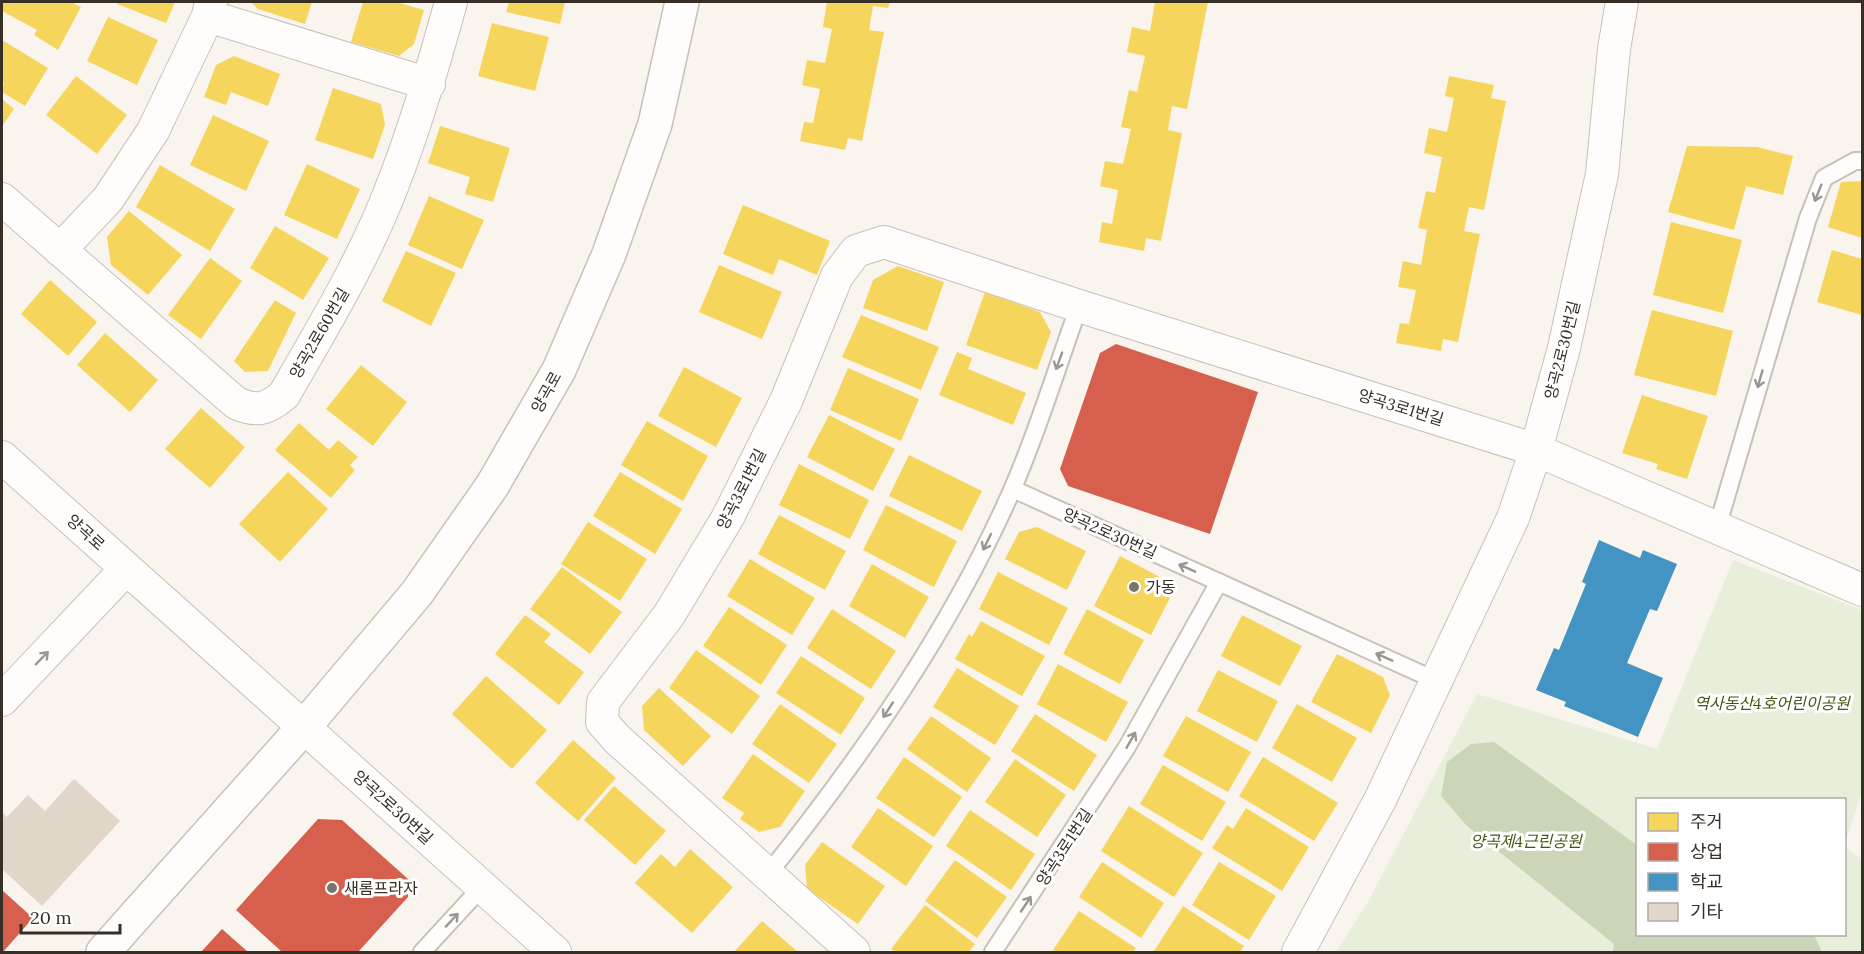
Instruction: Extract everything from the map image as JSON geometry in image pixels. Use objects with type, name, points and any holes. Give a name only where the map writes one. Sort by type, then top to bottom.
[{"type":"street","name":"양곡2로60번길","points":[[2,199],[236,403],[251,410],[270,406],[284,395],[346,288],[393,186],[429,84],[451,2]]},
{"type":"street","name":"양곡로","points":[[103,952],[304,727],[417,593],[492,486],[559,370],[609,254],[655,124],[681,2]]},
{"type":"street","name":"양곡2로30번길","points":[[1298,952],[1380,800],[1513,518],[1536,450],[1564,348],[1602,174],[1614,49],[1622,2]]},
{"type":"street","points":[[60,250],[108,199],[153,131],[210,9],[429,84]]},
{"type":"street","name":"양곡3로1번길","points":[[854,952],[617,740],[602,722],[603,702],[669,615],[728,517],[786,401],[837,276],[856,251],[884,242],[1536,450],[1863,590]]},
{"type":"street","name":"양곡로","points":[[2,457],[304,727]]},
{"type":"street","points":[[2,700],[126,569]]},
{"type":"street","name":"양곡2로30번길","points":[[304,727],[555,952]]},
{"type":"lane","points":[[1716,528],[1812,208],[1824,178],[1855,161],[1863,161]]},
{"type":"lane","points":[[768,874],[817,812],[863,747],[931,644],[971,574],[1013,489],[1079,306]]},
{"type":"lane","name":"양곡2로30번길","points":[[1013,489],[1437,681]]},
{"type":"lane","name":"양곡3로1번길","points":[[993,952],[1078,826],[1127,747],[1219,582]]},
{"type":"lane","points":[[422,952],[481,888]]},
{"type":"green space","name":"양곡제4근린공원","points":[[1733,560],[1862,610],[1862,792],[1846,841],[1846,798],[1636,798],[1636,936],[1846,936],[1846,848],[1862,859],[1862,952],[1336,952],[1369,900],[1477,694],[1657,749]]},
{"type":"green space","points":[[1494,742],[1636,844],[1636,936],[1814,936],[1822,952],[1613,952],[1614,944],[1467,826],[1441,796],[1447,762],[1471,744]]},
{"type":"building: 주거","points":[[2,2],[71,2],[81,7],[58,50],[34,35],[37,30],[2,11]]},
{"type":"building: 주거","points":[[118,2],[175,2],[166,23],[117,4]]},
{"type":"building: 주거","points":[[251,2],[312,2],[305,24],[258,9]]},
{"type":"building: 주거","points":[[363,2],[396,2],[424,10],[414,44],[399,56],[351,42]]},
{"type":"building: 주거","points":[[509,2],[565,2],[560,24],[506,12]]},
{"type":"building: 주거","points":[[827,2],[890,2],[888,8],[873,6],[869,30],[884,32],[862,141],[848,138],[845,150],[800,141],[804,122],[813,123],[820,89],[802,85],[807,60],[825,63],[832,29],[823,27]]},
{"type":"building: 주거","points":[[1155,2],[1208,2],[1187,109],[1172,106],[1168,130],[1182,133],[1161,241],[1146,238],[1144,251],[1099,242],[1102,222],[1112,224],[1118,190],[1100,186],[1105,161],[1123,164],[1131,129],[1121,127],[1129,90],[1137,92],[1145,56],[1127,52],[1132,27],[1150,31]]},
{"type":"building: 주거","points":[[108,17],[158,40],[137,85],[87,61]]},
{"type":"building: 주거","points":[[492,23],[549,37],[535,91],[478,76]]},
{"type":"building: 주거","points":[[2,40],[48,68],[25,106],[2,92],[4,83],[2,82]]},
{"type":"building: 주거","points":[[234,56],[280,74],[268,106],[231,92],[226,105],[204,97],[216,65]]},
{"type":"building: 주거","points":[[76,76],[127,115],[97,154],[46,115]]},
{"type":"building: 주거","points":[[1449,76],[1494,85],[1491,98],[1506,101],[1484,210],[1469,207],[1464,231],[1480,234],[1458,342],[1443,339],[1441,351],[1396,343],[1400,323],[1409,324],[1416,290],[1398,287],[1403,261],[1421,265],[1427,230],[1418,228],[1426,191],[1435,193],[1442,157],[1424,153],[1429,128],[1447,132],[1454,98],[1445,96]]},
{"type":"building: 주거","points":[[333,88],[381,104],[385,125],[373,159],[315,140]]},
{"type":"building: 주거","points":[[2,99],[14,109],[2,126]]},
{"type":"building: 주거","points":[[213,115],[269,141],[246,191],[190,165]]},
{"type":"building: 주거","points":[[440,126],[510,148],[493,202],[465,194],[470,177],[428,163]]},
{"type":"building: 주거","points":[[1687,146],[1757,147],[1793,156],[1783,195],[1746,186],[1734,230],[1668,212]]},
{"type":"building: 주거","points":[[307,164],[360,189],[337,239],[284,215]]},
{"type":"building: 주거","points":[[160,165],[235,209],[210,251],[136,207]]},
{"type":"building: 주거","points":[[1862,181],[1862,238],[1828,227],[1841,182]]},
{"type":"building: 주거","points":[[429,196],[484,220],[462,269],[408,245]]},
{"type":"building: 주거","points":[[743,205],[830,241],[817,275],[779,259],[773,275],[723,254]]},
{"type":"building: 주거","points":[[129,211],[182,255],[148,295],[111,265],[107,237]]},
{"type":"building: 주거","points":[[1671,222],[1742,240],[1723,313],[1653,295]]},
{"type":"building: 주거","points":[[275,226],[329,258],[303,300],[250,268]]},
{"type":"building: 주거","points":[[1832,250],[1862,259],[1862,315],[1817,302]]},
{"type":"building: 주거","points":[[406,251],[456,273],[431,326],[382,301]]},
{"type":"building: 주거","points":[[210,258],[242,281],[201,339],[168,315]]},
{"type":"building: 주거","points":[[719,265],[782,292],[762,339],[699,312]]},
{"type":"building: 주거","points":[[898,266],[944,282],[927,331],[863,308],[873,280]]},
{"type":"building: 주거","points":[[50,280],[97,322],[68,356],[21,314]]},
{"type":"building: 주거","points":[[985,292],[1040,312],[1051,332],[1037,370],[966,345]]},
{"type":"building: 주거","points":[[275,300],[296,313],[268,371],[245,372],[234,361]]},
{"type":"building: 주거","points":[[1652,310],[1733,331],[1716,396],[1634,375]]},
{"type":"building: 주거","points":[[861,315],[939,347],[921,390],[842,357]]},
{"type":"building: 주거","points":[[105,333],[158,380],[130,412],[77,365]]},
{"type":"building: 주거","points":[[957,352],[972,358],[968,369],[1026,393],[1013,425],[939,395]]},
{"type":"building: 주거","points":[[361,365],[407,402],[373,446],[326,409]]},
{"type":"building: 주거","points":[[684,367],[742,398],[716,447],[658,416]]},
{"type":"building: 주거","points":[[848,368],[919,399],[901,441],[830,410]]},
{"type":"building: 주거","points":[[1642,395],[1708,416],[1687,479],[1656,469],[1658,464],[1622,453]]},
{"type":"building: 주거","points":[[201,408],[245,447],[210,488],[165,449]]},
{"type":"building: 주거","points":[[829,415],[895,449],[873,491],[807,457]]},
{"type":"building: 주거","points":[[647,421],[708,456],[683,501],[621,465]]},
{"type":"building: 주거","points":[[299,423],[329,450],[338,440],[358,457],[350,465],[355,470],[331,498],[275,450]]},
{"type":"building: 주거","points":[[909,455],[982,491],[962,531],[889,496]]},
{"type":"building: 주거","points":[[799,464],[869,500],[850,539],[779,505]]},
{"type":"building: 주거","points":[[288,472],[328,509],[280,562],[239,524]]},
{"type":"building: 주거","points":[[620,472],[682,509],[655,554],[593,516]]},
{"type":"building: 주거","points":[[886,505],[957,541],[934,587],[863,550]]},
{"type":"building: 주거","points":[[779,515],[846,551],[825,590],[758,554]]},
{"type":"building: 주거","points":[[588,522],[647,559],[620,601],[561,564]]},
{"type":"building: 주거","points":[[1037,527],[1086,551],[1067,590],[1005,559],[1019,532]]},
{"type":"building: 주거","name":"가동","points":[[1120,556],[1160,577],[1170,598],[1151,635],[1094,606]]},
{"type":"building: 주거","points":[[750,559],[815,598],[792,635],[727,596]]},
{"type":"building: 주거","points":[[872,564],[929,597],[905,638],[849,606]]},
{"type":"building: 주거","points":[[562,567],[622,612],[590,654],[530,609]]},
{"type":"building: 주거","points":[[998,572],[1068,608],[1049,645],[979,609]]},
{"type":"building: 주거","points":[[729,607],[787,645],[761,685],[703,646]]},
{"type":"building: 주거","points":[[832,609],[896,651],[871,689],[807,648]]},
{"type":"building: 주거","points":[[1087,609],[1144,640],[1120,684],[1063,654]]},
{"type":"building: 주거","points":[[525,615],[551,634],[544,642],[584,672],[559,705],[495,654]]},
{"type":"building: 주거","points":[[1242,615],[1302,646],[1280,686],[1221,656]]},
{"type":"building: 주거","points":[[981,621],[1045,656],[1022,696],[955,659],[969,634],[972,637]]},
{"type":"building: 주거","points":[[696,650],[760,696],[732,734],[669,688]]},
{"type":"building: 주거","points":[[1337,654],[1383,677],[1390,695],[1371,733],[1311,702]]},
{"type":"building: 주거","points":[[801,656],[865,698],[841,735],[776,693]]},
{"type":"building: 주거","points":[[1058,664],[1128,702],[1106,742],[1037,704]]},
{"type":"building: 주거","points":[[957,668],[1019,706],[995,745],[933,707]]},
{"type":"building: 주거","points":[[1218,670],[1278,701],[1257,742],[1197,711]]},
{"type":"building: 주거","points":[[486,676],[547,730],[512,769],[452,714]]},
{"type":"building: 주거","points":[[659,688],[711,736],[683,766],[644,730],[642,706]]},
{"type":"building: 주거","points":[[780,704],[837,744],[809,783],[752,744]]},
{"type":"building: 주거","points":[[1297,704],[1357,738],[1332,782],[1272,748]]},
{"type":"building: 주거","points":[[1035,714],[1097,755],[1074,791],[1011,751]]},
{"type":"building: 주거","points":[[931,716],[991,758],[967,792],[907,749]]},
{"type":"building: 주거","points":[[1186,716],[1251,752],[1228,792],[1163,756]]},
{"type":"building: 주거","points":[[573,740],[616,778],[578,821],[535,783]]},
{"type":"building: 주거","points":[[753,754],[805,791],[780,827],[759,832],[740,819],[744,813],[722,798]]},
{"type":"building: 주거","points":[[904,757],[962,797],[934,837],[876,798]]},
{"type":"building: 주거","points":[[1263,757],[1338,803],[1314,841],[1239,796]]},
{"type":"building: 주거","points":[[1015,759],[1066,795],[1037,837],[985,802]]},
{"type":"building: 주거","points":[[1163,765],[1226,802],[1202,841],[1140,804]]},
{"type":"building: 주거","points":[[614,786],[666,831],[635,865],[584,820]]},
{"type":"building: 주거","points":[[1129,806],[1203,853],[1174,897],[1101,851]]},
{"type":"building: 주거","points":[[878,808],[933,846],[906,886],[851,847]]},
{"type":"building: 주거","points":[[1246,808],[1309,847],[1282,891],[1212,848],[1227,825],[1233,829]]},
{"type":"building: 주거","points":[[970,810],[1035,854],[1011,890],[946,846]]},
{"type":"building: 주거","points":[[822,842],[885,886],[858,924],[807,889],[805,865]]},
{"type":"building: 주거","points":[[690,849],[733,887],[692,933],[635,883],[661,854],[675,867]]},
{"type":"building: 주거","points":[[955,860],[1007,897],[977,938],[925,901]]},
{"type":"building: 주거","points":[[1102,862],[1164,903],[1141,938],[1079,897]]},
{"type":"building: 주거","points":[[1219,862],[1276,896],[1249,940],[1192,905]]},
{"type":"building: 주거","points":[[925,905],[975,944],[969,952],[896,952],[891,949]]},
{"type":"building: 주거","points":[[1183,906],[1244,946],[1240,952],[1154,951]]},
{"type":"building: 주거","points":[[1079,911],[1136,948],[1133,952],[1057,952],[1053,950]]},
{"type":"building: 주거","points":[[762,921],[798,952],[734,952]]},
{"type":"building: 상업","points":[[1116,344],[1258,392],[1210,534],[1068,486],[1060,469],[1100,353]]},
{"type":"building: 상업","name":"새롬프라자","points":[[318,819],[342,820],[408,879],[408,897],[358,952],[282,952],[236,910]]},
{"type":"building: 상업","points":[[2,890],[33,918],[3,952],[2,952]]},
{"type":"building: 상업","points":[[222,929],[248,952],[201,952]]},
{"type":"building: 학교","points":[[1599,540],[1640,558],[1643,550],[1677,564],[1657,611],[1650,609],[1627,663],[1663,678],[1638,737],[1564,706],[1566,702],[1536,690],[1554,648],[1559,650],[1586,584],[1582,582]]},
{"type":"building: 기타","points":[[74,779],[120,821],[42,906],[2,869],[2,812],[7,817],[28,795],[45,811]]},
{"type":"place","name":"가동","points":[[1134,587]]},
{"type":"place","name":"새롬프라자","points":[[332,888]]},
{"type":"park label","name":"역사동산4호어린이공원","points":[[1772,703]]}]
